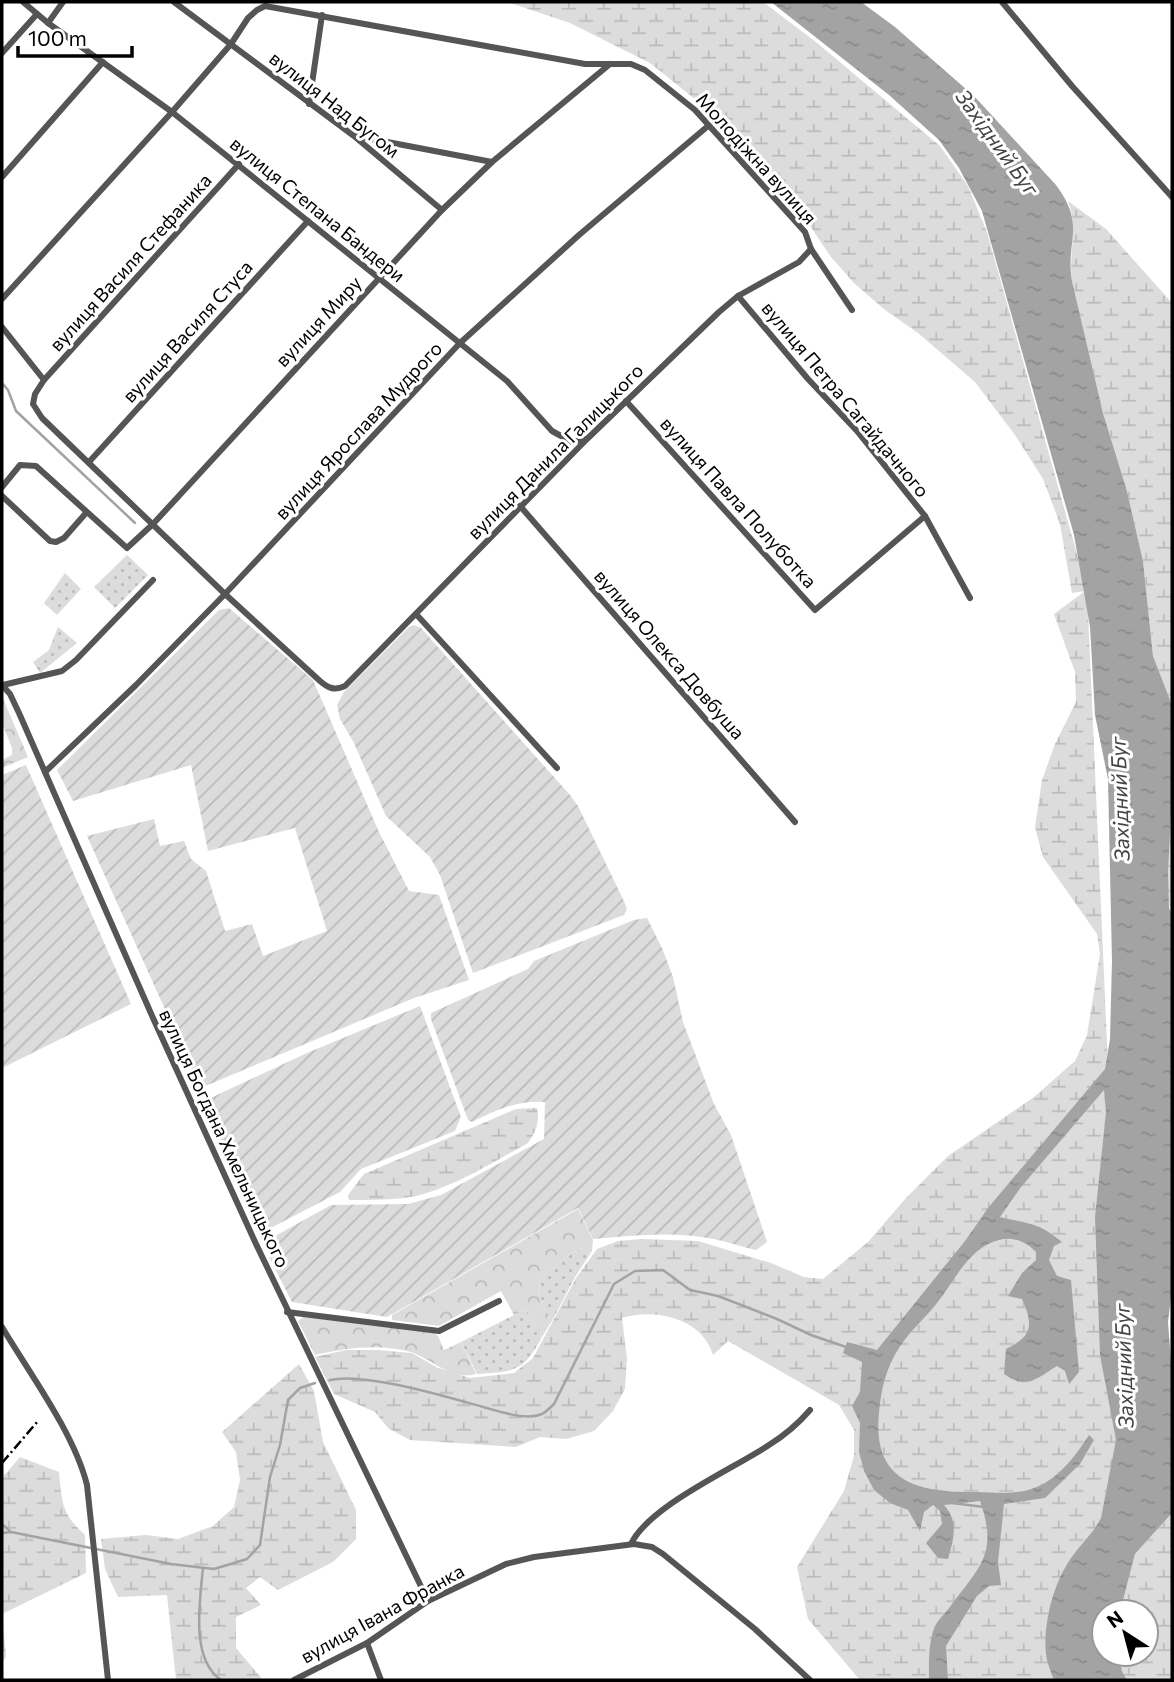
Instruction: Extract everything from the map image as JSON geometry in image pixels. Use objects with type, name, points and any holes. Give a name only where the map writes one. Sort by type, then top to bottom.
[{"type":"street","name":"вулиця Степана Бандери","points":[[23,2],[48,23],[173,112],[507,381],[552,431],[572,442],[587,439]]},
{"type":"street","points":[[48,23],[63,2]]},
{"type":"street","name":"вулиця Над Бугом","points":[[174,2],[354,136],[442,210]]},
{"type":"street","points":[[1002,2],[1072,86],[1172,197]]},
{"type":"street","name":"Молодіжна вулиця","points":[[231,44],[248,18],[265,6],[585,64],[631,64],[645,70],[695,110],[805,232],[811,249],[852,310]]},
{"type":"street","points":[[2,53],[37,14]]},
{"type":"street","points":[[309,104],[322,15]]},
{"type":"street","points":[[2,299],[173,112],[231,44]]},
{"type":"street","points":[[2,177],[103,62]]},
{"type":"street","name":"вулиця Миру","points":[[86,513],[127,548],[153,524],[442,210],[492,162],[610,64]]},
{"type":"street","name":"вулиця Ярослава Мудрого","points":[[45,772],[136,685],[225,594],[460,343],[579,235],[708,126]]},
{"type":"street","points":[[354,136],[492,162]]},
{"type":"street","name":"вулиця Василя Стефаника","points":[[44,380],[239,164]]},
{"type":"street","name":"вулиця Василя Стуса","points":[[89,462],[308,222]]},
{"type":"street","name":"вулиця Данила Галицького","points":[[225,594],[320,681],[332,689],[345,686],[626,401],[738,296],[799,262],[811,249]]},
{"type":"street","name":"вулиця Петра Сагайдачного","points":[[738,296],[808,379],[857,431],[925,516],[970,598]]},
{"type":"street","points":[[2,327],[44,380],[35,394],[33,404],[37,411],[225,594]]},
{"type":"street","name":"вулиця Павла Полуботка","points":[[626,401],[815,610],[925,516]]},
{"type":"street","points":[[2,487],[20,465],[36,466],[86,513],[64,538],[56,542],[50,541],[2,496]]},
{"type":"street","name":"вулиця Олекса Довбуша","points":[[520,506],[795,822]]},
{"type":"street","points":[[2,685],[62,671],[76,660],[153,580]]},
{"type":"street","points":[[416,614],[557,768]]},
{"type":"street","name":"вулиця Богдана Хмельницького","points":[[2,685],[10,694],[158,1030],[287,1312],[428,1601]]},
{"type":"street","points":[[287,1312],[439,1331],[499,1301]]},
{"type":"street","points":[[2,1327],[71,1440],[81,1462],[87,1485],[108,1680]]},
{"type":"street","points":[[631,1544],[637,1532],[665,1509],[771,1444],[796,1425],[810,1410]]},
{"type":"street","name":"вулиця Івана Франка","points":[[294,1680],[367,1643],[428,1601],[506,1564],[631,1544],[652,1547],[663,1555],[755,1629],[810,1680]]},
{"type":"street","points":[[367,1643],[381,1680]]},
{"type":"green space","points":[[507,2],[763,2],[816,42],[940,146],[968,186],[987,232],[1087,590],[1109,1088],[1129,1405],[1065,1680],[860,1680],[808,1619],[797,1567],[844,1491],[854,1456],[854,1430],[839,1405],[728,1341],[713,1355],[699,1332],[676,1319],[649,1314],[622,1318],[627,1358],[625,1389],[613,1411],[594,1431],[566,1439],[540,1437],[516,1447],[410,1440],[388,1428],[375,1412],[334,1394],[315,1357],[346,1350],[377,1350],[412,1353],[438,1368],[470,1378],[514,1373],[533,1358],[576,1278],[597,1249],[618,1241],[698,1241],[771,1263],[804,1277],[823,1279],[868,1242],[906,1198],[948,1156],[1034,1097],[1075,1061],[1087,1035],[1100,954],[1097,934],[1043,857],[1035,827],[1042,780],[1055,744],[1076,702],[1075,672],[1054,614],[1085,591],[1072,593],[1060,524],[1043,479],[1015,435],[975,382],[854,283],[831,257],[800,211],[696,100],[650,63],[570,23]]},
{"type":"green space","points":[[1068,201],[1106,229],[1172,303],[1172,705],[1153,656],[1143,561],[1127,491],[1103,413],[1072,281],[1073,222]]},
{"type":"green space","points":[[127,555],[148,575],[115,608],[94,587]]},
{"type":"green space","points":[[65,573],[81,589],[57,615],[44,603]]},
{"type":"green space","points":[[229,608],[313,680],[379,832],[409,891],[439,895],[469,980],[414,998],[203,1087],[195,1076],[87,836],[154,819],[160,846],[184,841],[191,859],[206,871],[225,931],[252,924],[263,956],[327,931],[295,828],[208,851],[191,765],[73,801],[57,770],[219,610]]},
{"type":"green space","points":[[414,625],[421,628],[578,806],[623,899],[627,909],[624,915],[473,973],[440,875],[430,857],[386,816],[353,741],[340,719],[337,705],[344,692]]},
{"type":"green space","points":[[58,627],[77,643],[40,673],[33,662],[49,650]]},
{"type":"green space","points":[[2,700],[28,757],[2,768],[2,760],[12,755],[12,748],[2,723]]},
{"type":"green space","points":[[26,765],[131,1004],[2,1068],[2,775]]},
{"type":"green space","points":[[1172,792],[1172,914],[1167,872]]},
{"type":"green space","points":[[647,918],[673,977],[683,1022],[714,1104],[731,1135],[767,1242],[756,1250],[714,1239],[684,1235],[593,1239],[578,1208],[387,1317],[292,1302],[269,1257],[277,1235],[331,1205],[408,1204],[441,1195],[544,1139],[545,1102],[516,1104],[472,1122],[468,1120],[431,1013],[528,969],[534,961],[634,920]]},
{"type":"green space","points":[[420,1006],[461,1117],[455,1131],[361,1169],[340,1192],[261,1233],[202,1102],[307,1053]]},
{"type":"green space","points":[[537,1108],[537,1126],[528,1143],[467,1176],[420,1195],[349,1200],[348,1195],[364,1174],[516,1109]]},
{"type":"green space","points":[[578,1209],[593,1240],[592,1251],[585,1247],[572,1253],[541,1277],[541,1300],[553,1319],[542,1337],[526,1309],[514,1315],[501,1291],[439,1326],[392,1320],[392,1315]]},
{"type":"green space","points":[[585,1247],[592,1251],[553,1319],[541,1300],[541,1277],[572,1253]]},
{"type":"green space","points":[[526,1309],[542,1337],[529,1358],[516,1368],[477,1374],[461,1342]]},
{"type":"green space","points":[[305,1316],[434,1333],[444,1350],[461,1342],[476,1374],[450,1372],[419,1355],[400,1349],[376,1347],[315,1355],[298,1321]]},
{"type":"green space","points":[[299,1364],[314,1391],[323,1442],[356,1510],[356,1539],[333,1562],[278,1590],[260,1577],[246,1588],[261,1605],[236,1617],[236,1648],[263,1680],[176,1680],[167,1595],[118,1597],[105,1569],[101,1539],[146,1535],[178,1539],[213,1526],[234,1507],[240,1480],[236,1452],[222,1432]]},
{"type":"green space","points":[[20,1457],[59,1472],[64,1506],[71,1520],[85,1535],[86,1573],[2,1614],[2,1478]]},
{"type":"green space","points":[[1172,1513],[1172,1680],[1127,1680],[1122,1671],[1121,1668],[1160,1668],[1160,1598],[1124,1598],[1135,1554]]},
{"type":"green space","points":[[2,1614],[6,1656],[2,1664]]},
{"type":"water","name":"Західний Буг","points":[[771,2],[861,2],[895,27],[974,96],[1056,185],[1065,199],[1073,223],[1072,281],[1103,413],[1127,491],[1143,561],[1153,656],[1172,705],[1168,872],[1169,908],[1172,914],[1172,1289],[1168,1322],[1172,1375],[1172,1513],[1135,1554],[1124,1598],[1090,1598],[1090,1668],[1121,1668],[1127,1680],[1054,1680],[1047,1661],[1045,1644],[1050,1609],[1061,1575],[1101,1518],[1116,1440],[1100,1355],[1095,1217],[1106,1112],[1104,1090],[1021,1187],[1000,1217],[1039,1227],[1062,1242],[1054,1246],[1049,1260],[1057,1276],[1071,1280],[1079,1372],[1069,1384],[1065,1371],[1057,1366],[1025,1382],[1004,1374],[1006,1349],[1026,1335],[1029,1323],[1022,1299],[1008,1296],[1022,1273],[1036,1260],[1036,1252],[1019,1241],[1004,1239],[980,1249],[965,1264],[935,1305],[903,1341],[885,1379],[879,1413],[879,1436],[883,1454],[891,1468],[917,1485],[954,1492],[1006,1493],[1029,1490],[1050,1480],[1059,1472],[1089,1435],[1094,1440],[1080,1464],[1045,1498],[1004,1504],[998,1562],[1001,1585],[989,1586],[977,1596],[946,1646],[948,1680],[929,1680],[931,1639],[935,1626],[971,1579],[984,1557],[987,1533],[980,1501],[944,1505],[952,1517],[953,1537],[948,1559],[938,1558],[926,1543],[942,1524],[940,1511],[933,1505],[924,1512],[920,1531],[908,1510],[890,1503],[874,1490],[864,1471],[859,1452],[860,1423],[852,1406],[860,1392],[862,1362],[843,1353],[847,1342],[877,1350],[965,1241],[988,1208],[1105,1069],[1110,1039],[1112,961],[1108,779],[1095,715],[1090,627],[1074,535],[982,211],[959,168],[939,140],[889,95]]},
{"type":"waterway","points":[[2,383],[8,390],[16,411],[135,523]]},
{"type":"waterway","points":[[330,1380],[345,1378],[384,1382],[512,1415],[542,1414],[554,1404],[614,1284],[635,1271],[663,1270],[690,1290],[718,1296],[846,1347]]},
{"type":"waterway","points":[[2,1533],[11,1532],[171,1564],[214,1569],[247,1559],[260,1545],[270,1477],[280,1445],[288,1400],[300,1388],[315,1383]]},
{"type":"waterway","points":[[952,1503],[984,1507]]},
{"type":"waterway","points":[[2,1524],[10,1531]]},
{"type":"waterway","points":[[203,1568],[199,1612],[201,1644],[211,1671],[221,1680]]},
{"type":"railway","points":[[2,1463],[38,1421]]}]
